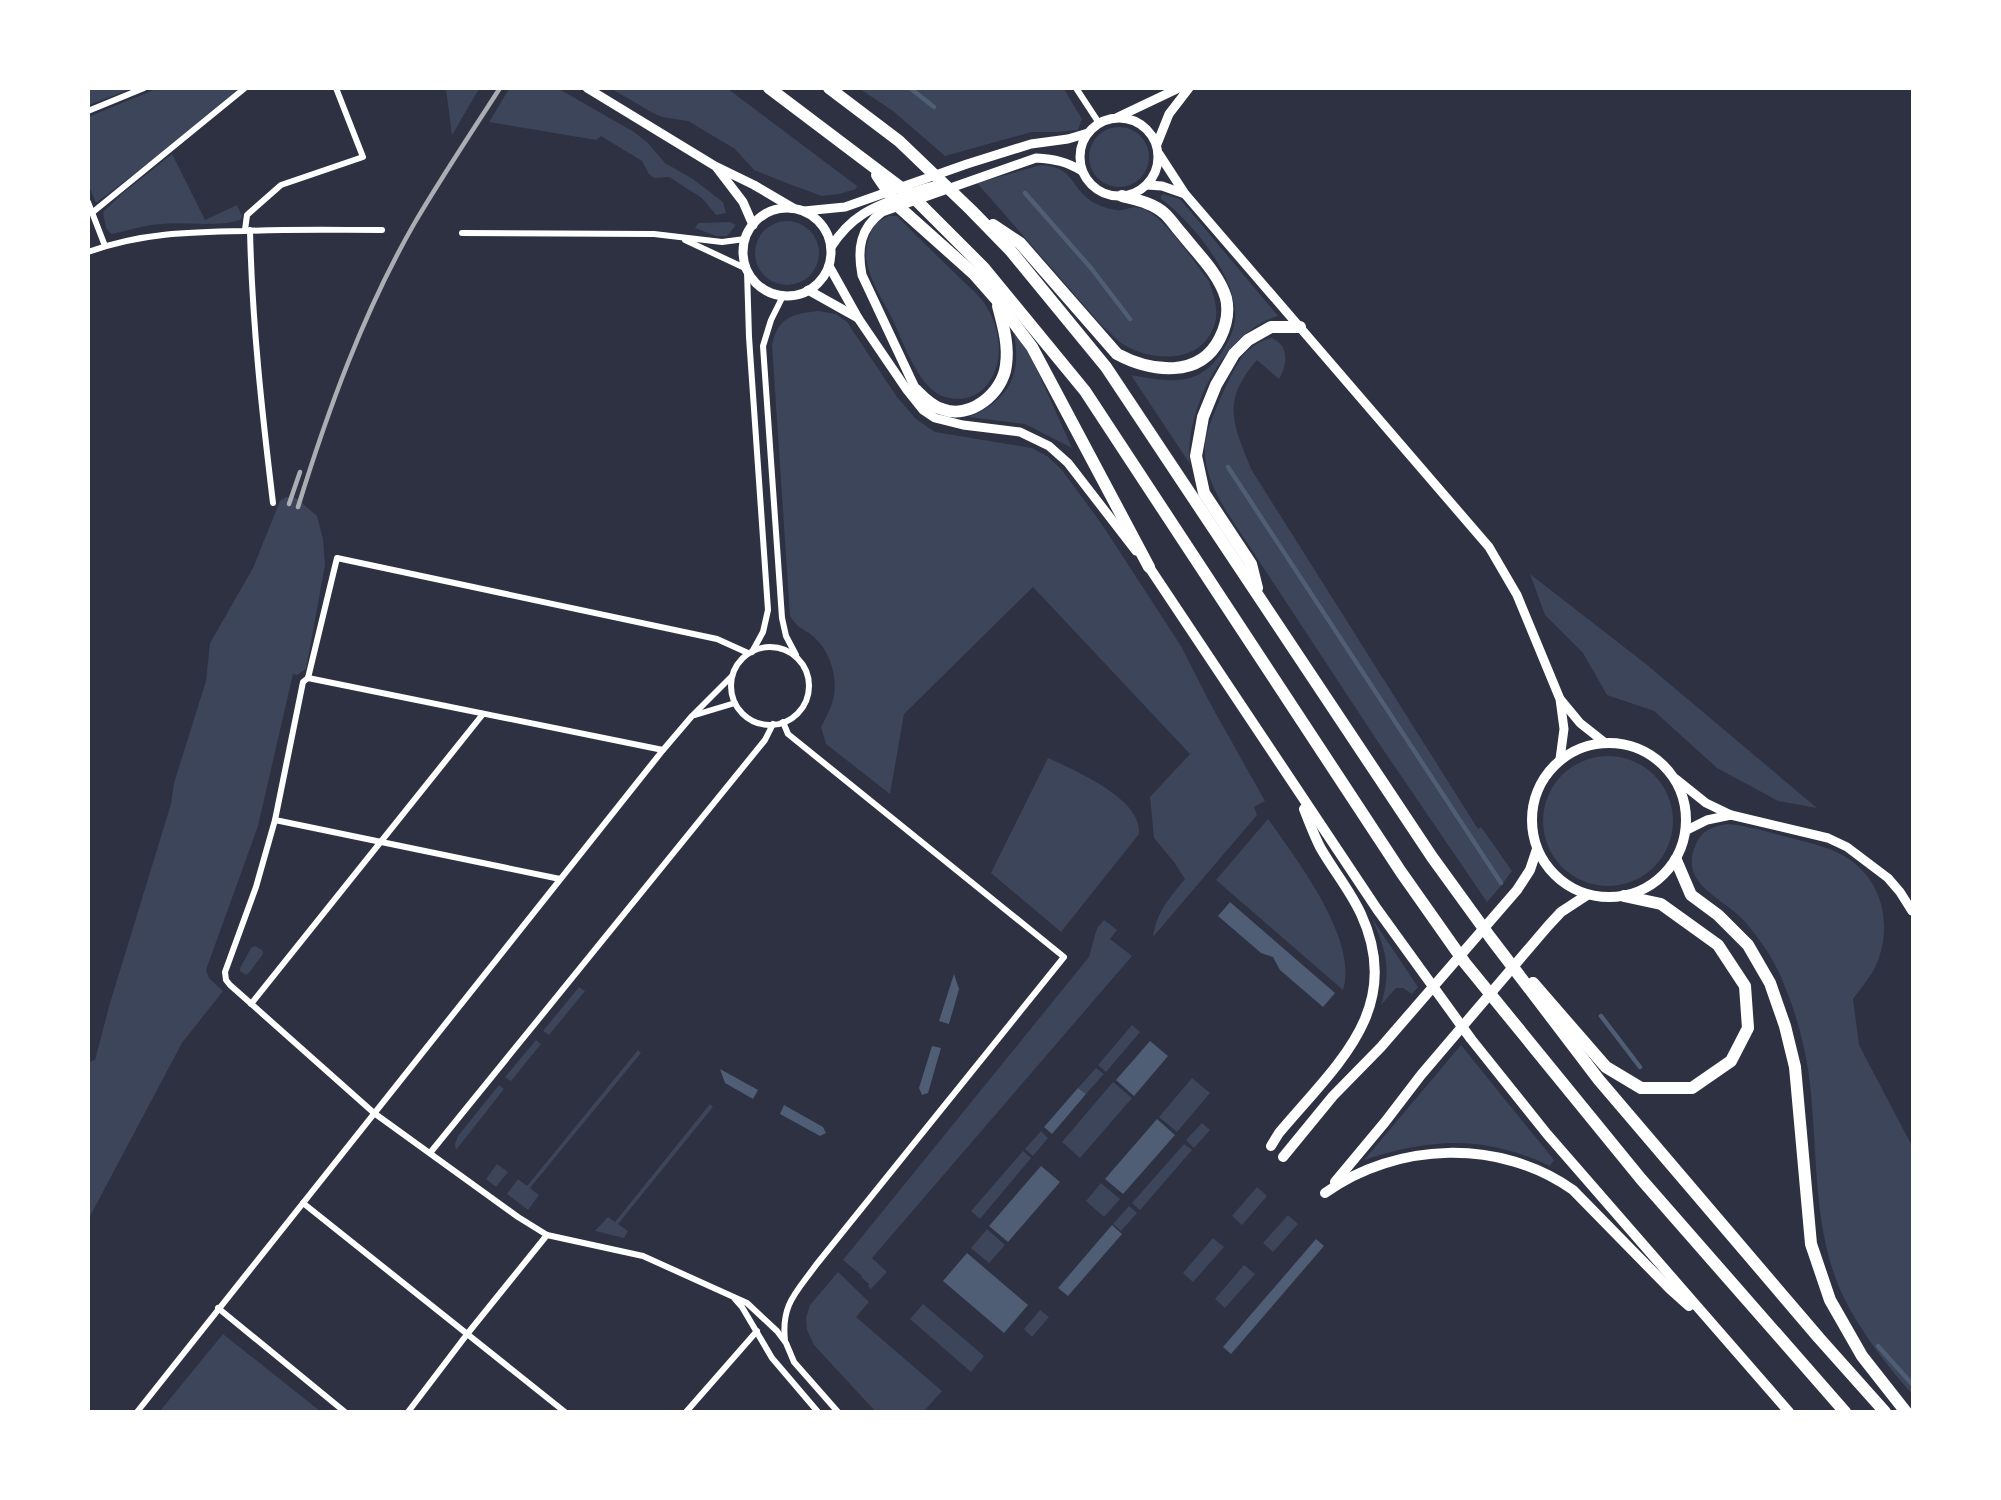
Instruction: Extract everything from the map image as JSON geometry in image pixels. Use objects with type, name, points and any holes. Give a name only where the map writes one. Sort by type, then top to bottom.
[{"type":"highway","points":[[769,88],[912,196],[984,268],[1085,391],[1401,872],[1465,963],[1641,1179],[1845,1412]]},
{"type":"highway","points":[[829,88],[899,141],[971,210],[1010,250],[1106,367],[1432,857],[1490,937],[1599,1080],[1885,1412]]},
{"type":"highway","points":[[871,167],[899,207],[974,274],[1032,347],[1149,567]]},
{"type":"highway","points":[[971,210],[1020,243],[1117,354],[1135,364],[1157,369],[1197,364],[1217,344],[1224,330],[1227,315],[1226,298],[1216,277],[1164,213],[1143,201],[1122,196]]},
{"type":"highway","points":[[916,390],[927,402],[943,410],[963,411],[984,402],[1000,386],[1006,366],[1006,341],[996,299]]},
{"type":"highway","points":[[1260,598],[1251,564],[1204,493],[1196,456],[1203,417],[1216,385],[1234,354],[1261,331],[1271,327],[1300,327]]},
{"type":"highway","points":[[1676,860],[1691,895],[1718,915],[1748,945],[1770,983],[1785,1026],[1795,1067],[1811,1244],[1830,1300],[1862,1356],[1906,1412]]},
{"type":"highway","points":[[1490,937],[1546,996],[1606,1067],[1641,1088],[1692,1088],[1731,1061],[1748,1028],[1745,986],[1718,945],[1661,904],[1624,897]]},
{"type":"main road","points":[[1149,567],[1377,909],[1471,1039],[1547,1134],[1789,1412]]},
{"type":"main road","points":[[1604,742],[1646,750],[1676,779],[1686,804],[1687,830],[1676,860],[1654,884],[1624,897],[1587,895],[1557,878],[1537,849],[1531,816],[1540,784],[1560,759],[1581,747],[1604,742]]},
{"type":"main road","points":[[1270,1146],[1350,1048],[1360,1032],[1375,991],[1374,957],[1367,929],[1353,900],[1321,848],[1294,787]]},
{"type":"main road","points":[[1283,1157],[1333,1096],[1381,1047],[1518,890],[1530,870],[1537,849]]},
{"type":"main road","points":[[1587,895],[1561,912],[1440,1053],[1357,1157],[1325,1193],[1362,1171],[1401,1157],[1419,1154],[1469,1154],[1516,1162],[1561,1182],[1573,1190],[1670,1289],[1719,1332]]},
{"type":"street","points":[[88,111],[144,88]]},
{"type":"street","points":[[93,212],[245,88]]},
{"type":"street","points":[[273,503],[261,397],[247,215],[281,185],[363,157],[336,88]]},
{"type":"street","points":[[588,88],[716,166],[814,217],[828,236],[831,247],[829,266],[817,284],[808,290],[797,295],[783,296],[759,286],[747,270],[682,238]]},
{"type":"street","points":[[1076,88],[1099,123]]},
{"type":"street","points":[[1115,118],[1129,119],[1141,124],[1150,132],[1157,144],[1159,154],[1154,176],[1147,185],[1140,191],[1122,196],[1098,191],[1082,171],[1080,158],[1082,145],[1088,133],[1099,123],[1115,118],[1179,88]]},
{"type":"street","points":[[1157,144],[1169,114],[1189,88]]},
{"type":"street","points":[[831,247],[841,232],[860,214],[875,205],[967,164],[1031,144],[1068,139],[1088,133]]},
{"type":"street","points":[[1159,154],[1185,194],[1489,547],[1516,595],[1560,699],[1564,729],[1560,759]]},
{"type":"street","points":[[783,296],[771,320],[764,346],[782,618],[786,636],[796,656],[804,665],[810,688],[807,700],[791,719],[766,725],[753,721],[742,713],[735,703],[731,690],[732,676],[737,664],[750,652],[763,632],[768,610],[749,337],[747,270],[743,250],[745,239],[753,225],[771,211],[875,205],[955,185],[1036,158],[1055,159],[1082,171]]},
{"type":"street","points":[[716,166],[743,202],[753,225]]},
{"type":"street","points":[[1147,185],[1162,186],[1185,194]]},
{"type":"street","points":[[88,202],[105,246]]},
{"type":"street","points":[[875,205],[858,257],[862,275],[916,390]]},
{"type":"street","points":[[88,252],[156,234],[247,230],[382,230]]},
{"type":"street","points":[[462,233],[654,234],[722,242],[745,239]]},
{"type":"street","points":[[829,266],[858,318],[923,410],[935,418],[1020,432],[1049,446],[1068,463],[1149,567]]},
{"type":"street","points":[[808,290],[858,318]]},
{"type":"street","points":[[893,367],[916,390]]},
{"type":"street","points":[[796,656],[784,649],[771,646],[750,652],[717,639],[337,558],[308,678],[303,682],[275,820],[256,887],[225,972],[226,980],[230,985],[374,1113],[518,1217],[547,1235],[643,1257],[730,1295],[757,1311],[777,1331],[786,1343],[794,1362],[837,1412]]},
{"type":"street","points":[[137,1412],[663,750],[692,716],[732,676]]},
{"type":"street","points":[[308,678],[663,750]]},
{"type":"street","points":[[1560,699],[1580,723],[1604,742]]},
{"type":"street","points":[[692,716],[735,703]]},
{"type":"street","points":[[251,1004],[483,714]]},
{"type":"street","points":[[783,722],[788,734],[1064,957],[816,1265],[788,1303],[784,1315],[786,1343]]},
{"type":"street","points":[[430,1153],[765,740],[773,724]]},
{"type":"street","points":[[1676,779],[1706,802],[1731,815],[1828,838],[1847,847],[1888,878],[1912,911]]},
{"type":"street","points":[[1687,830],[1707,820],[1731,815]]},
{"type":"street","points":[[275,820],[560,879]]},
{"type":"street","points":[[303,1203],[565,1412]]},
{"type":"street","points":[[408,1412],[547,1235]]},
{"type":"street","points":[[730,1295],[742,1307],[782,1372],[818,1412]]},
{"type":"street","points":[[218,1308],[345,1412]]},
{"type":"street","points":[[686,1412],[757,1331]]},
{"type":"shaded area","points":[[89,88],[131,88],[131,89],[89,105]]},
{"type":"shaded area","points":[[156,89],[240,89],[193,129],[96,203],[89,186],[88,117]]},
{"type":"shaded area","points":[[446,89],[479,89],[452,135]]},
{"type":"shaded area","points":[[509,89],[559,89],[634,132],[647,142],[665,163],[693,179],[723,202],[726,213],[716,215],[702,198],[669,177],[654,178],[642,161],[601,136],[596,140],[489,122]]},
{"type":"shaded area","points":[[612,89],[728,89],[857,186],[856,189],[822,196],[754,170],[735,149],[688,121],[662,117]]},
{"type":"shaded area","points":[[860,89],[1064,89],[1082,119],[1078,130],[1032,132],[945,156],[893,111]]},
{"type":"shaded area","points":[[1119,127],[1131,129],[1144,140],[1149,157],[1147,169],[1136,182],[1119,187],[1107,185],[1094,174],[1089,157],[1091,145],[1102,132]]},
{"type":"shaded area","points":[[172,154],[205,220],[237,205],[242,216],[240,220],[222,223],[155,225],[111,234],[106,228],[103,212]]},
{"type":"shaded area","points":[[1041,165],[1052,166],[1066,173],[1084,195],[1094,203],[1114,210],[1140,208],[1149,212],[1168,228],[1209,281],[1214,296],[1215,323],[1209,336],[1200,346],[1177,356],[1164,356],[1136,351],[1121,343],[1103,327],[977,183]]},
{"type":"shaded area","points":[[1163,194],[1180,199],[1278,316],[1259,324],[1241,338],[1225,355],[1212,376],[1201,398],[1194,421],[1190,443],[1190,464],[1131,375],[1171,380],[1194,376],[1204,371],[1214,362],[1228,341],[1234,326],[1235,311],[1227,280],[1218,264],[1197,234],[1161,199]]},
{"type":"shaded area","points":[[889,216],[897,216],[976,293],[994,321],[999,345],[996,368],[984,388],[975,395],[959,399],[947,398],[933,391],[912,362],[877,290],[870,274],[866,249],[875,223]]},
{"type":"shaded area","points":[[787,221],[805,227],[813,235],[819,253],[813,271],[805,279],[787,285],[769,279],[761,271],[755,253],[761,235],[769,227]]},
{"type":"shaded area","points":[[730,222],[736,225],[727,236],[716,236],[695,228],[698,223]]},
{"type":"shaded area","points":[[818,311],[836,314],[847,322],[897,397],[916,419],[935,432],[1032,448],[1047,456],[1062,470],[1101,523],[1181,646],[1265,801],[1254,807],[1257,815],[1153,937],[1160,913],[1185,879],[1154,838],[1150,797],[1190,754],[1033,587],[904,714],[890,794],[826,744],[821,727],[834,697],[833,669],[826,651],[790,616],[772,345],[782,323],[794,316]]},
{"type":"shaded area","points":[[1013,330],[1026,345],[1072,448],[1025,424],[969,417],[995,402],[1010,383],[1016,359]]},
{"type":"shaded area","points":[[1272,338],[1282,345],[1284,350],[1284,368],[1279,379],[1257,360],[1246,375],[1238,388],[1235,401],[1235,425],[1239,438],[1251,469],[1478,829],[1481,827],[1512,871],[1487,902],[1382,748],[1228,514],[1211,481],[1206,463],[1205,444],[1221,398],[1233,371],[1244,354],[1264,340]]},
{"type":"shaded area","points":[[286,497],[296,498],[317,516],[323,539],[325,565],[306,669],[297,675],[293,674],[258,826],[206,970],[209,978],[223,991],[182,1043],[89,1218],[89,1062],[95,1060],[110,1003],[171,804],[174,783],[206,681],[210,643],[253,568],[280,501]]},
{"type":"shaded area","points":[[1530,574],[1646,664],[1817,808],[1778,801],[1717,768],[1654,711],[1607,695],[1583,653],[1545,615]]},
{"type":"shaded area","points":[[1608,756],[1633,761],[1654,775],[1668,796],[1673,821],[1668,846],[1654,867],[1633,881],[1608,886],[1583,881],[1562,867],[1548,846],[1543,821],[1548,796],[1562,775],[1583,761]]},
{"type":"shaded area","points":[[1048,758],[1105,787],[1119,798],[1130,809],[1137,821],[1139,834],[1061,932],[991,873]]},
{"type":"shaded area","points":[[1268,819],[1309,878],[1334,925],[1342,948],[1346,970],[1343,990],[1216,880]]},
{"type":"shaded area","points":[[1728,824],[1758,829],[1809,843],[1844,856],[1869,878],[1882,908],[1883,941],[1879,957],[1872,973],[1853,999],[1859,1045],[1912,1146],[1912,1394],[1859,1324],[1844,1298],[1833,1271],[1817,1185],[1808,1069],[1798,1025],[1780,974],[1767,951],[1747,924],[1706,890],[1693,871],[1692,858],[1699,839],[1709,830]]},
{"type":"shaded area","points":[[1230,902],[1335,993],[1323,1007],[1280,970],[1273,957],[1261,953],[1218,916]]},
{"type":"shaded area","points":[[1371,917],[1418,987],[1412,994],[1403,988],[1396,988],[1381,1005],[1386,981],[1386,960]]},
{"type":"shaded area","points":[[1104,920],[1117,930],[1110,939],[1132,956],[872,1258],[887,1272],[871,1289],[862,1276],[843,1260],[1089,957],[1097,928]]},
{"type":"shaded area","points":[[255,946],[262,950],[263,954],[246,975],[240,971],[240,968],[251,948]]},
{"type":"shaded area","points":[[954,974],[959,989],[949,1024],[939,1021]]},
{"type":"shaded area","points":[[579,987],[585,991],[549,1035],[543,1031]]},
{"type":"shaded area","points":[[1132,1025],[1140,1032],[1106,1072],[1098,1065]]},
{"type":"shaded area","points":[[536,1040],[541,1044],[511,1081],[505,1077]]},
{"type":"shaded area","points":[[1150,1041],[1168,1056],[1134,1096],[1116,1080]]},
{"type":"shaded area","points":[[1461,1045],[1554,1160],[1550,1166],[1502,1149],[1458,1143],[1413,1147],[1364,1160]]},
{"type":"shaded area","points":[[932,1046],[941,1048],[928,1093],[922,1095],[919,1088]]},
{"type":"shaded area","points":[[638,1050],[641,1053],[530,1188],[539,1195],[528,1210],[507,1194],[518,1179],[527,1186]]},
{"type":"shaded area","points":[[1096,1068],[1104,1074],[1086,1094],[1078,1088]]},
{"type":"shaded area","points":[[720,1069],[758,1090],[753,1099],[725,1083]]},
{"type":"shaded area","points":[[1192,1078],[1210,1093],[1177,1132],[1159,1117]]},
{"type":"shaded area","points":[[1113,1082],[1132,1098],[1080,1158],[1062,1142]]},
{"type":"shaded area","points":[[499,1085],[504,1089],[456,1150],[455,1144],[458,1136]]},
{"type":"shaded area","points":[[1078,1088],[1086,1094],[1052,1134],[1044,1127]]},
{"type":"shaded area","points":[[710,1104],[713,1107],[618,1224],[628,1231],[624,1238],[595,1231],[608,1217],[615,1222]]},
{"type":"shaded area","points":[[784,1105],[823,1127],[826,1133],[820,1136],[780,1114]]},
{"type":"shaded area","points":[[1157,1119],[1175,1135],[1123,1194],[1105,1179]]},
{"type":"shaded area","points":[[1202,1123],[1210,1130],[1194,1148],[1186,1140]]},
{"type":"shaded area","points":[[1041,1131],[1048,1138],[1033,1156],[1025,1149]]},
{"type":"shaded area","points":[[1184,1144],[1192,1150],[1140,1210],[1132,1203]]},
{"type":"shaded area","points":[[1023,1151],[1031,1158],[980,1219],[971,1211]]},
{"type":"shaded area","points":[[497,1164],[508,1172],[496,1187],[486,1179]]},
{"type":"shaded area","points":[[1041,1166],[1060,1182],[1008,1242],[989,1226]]},
{"type":"shaded area","points":[[1101,1183],[1120,1199],[1104,1217],[1086,1201]]},
{"type":"shaded area","points":[[1257,1187],[1267,1196],[1242,1225],[1232,1216]]},
{"type":"shaded area","points":[[1129,1206],[1137,1213],[1121,1231],[1113,1224]]},
{"type":"shaded area","points":[[1288,1215],[1298,1224],[1273,1252],[1263,1243]]},
{"type":"shaded area","points":[[1112,1225],[1122,1234],[1068,1296],[1058,1288]]},
{"type":"shaded area","points":[[987,1229],[1005,1245],[989,1263],[971,1248]]},
{"type":"shaded area","points":[[1213,1238],[1224,1247],[1193,1282],[1183,1273]]},
{"type":"shaded area","points":[[1316,1239],[1324,1246],[1231,1354],[1223,1347]]},
{"type":"shaded area","points":[[967,1253],[1028,1305],[1004,1333],[943,1281]]},
{"type":"shaded area","points":[[1244,1265],[1255,1274],[1225,1308],[1215,1299]]},
{"type":"shaded area","points":[[838,1272],[869,1302],[856,1317],[942,1391],[924,1411],[875,1411],[814,1345],[807,1330],[806,1318],[810,1305]]},
{"type":"shaded area","points":[[923,1304],[984,1356],[971,1372],[910,1319]]},
{"type":"shaded area","points":[[1040,1310],[1049,1317],[1032,1337],[1024,1329]]},
{"type":"shaded area","points":[[223,1334],[320,1411],[160,1411]]},
{"type":"waterway","points":[[910,88],[934,107]]},
{"type":"waterway","points":[[1025,193],[1091,268],[1130,319]]},
{"type":"waterway","points":[[1228,467],[1501,883]]},
{"type":"waterway","points":[[1601,1016],[1640,1067]]},
{"type":"waterway","points":[[1878,1346],[1912,1384]]},
{"type":"railway","points":[[298,507],[334,398],[379,292],[414,224],[500,88]]},
{"type":"railway","points":[[289,504],[300,472]]}]
